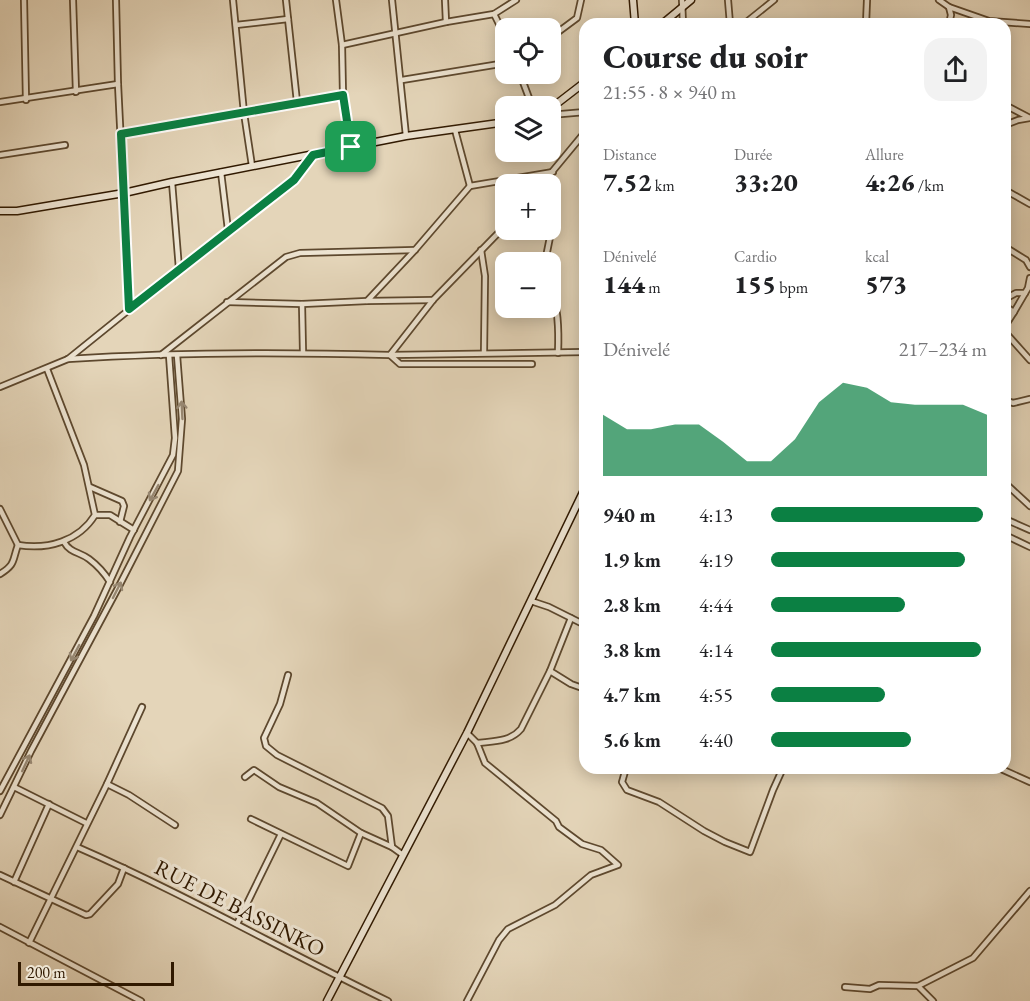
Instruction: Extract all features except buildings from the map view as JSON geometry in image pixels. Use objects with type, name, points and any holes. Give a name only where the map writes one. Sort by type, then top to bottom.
[{"type":"street","points":[[24,0],[26,100]]},
{"type":"street","points":[[73,0],[76,92]]},
{"type":"street","points":[[116,0],[129,309]]},
{"type":"street","points":[[233,0],[244,113],[252,166]]},
{"type":"street","points":[[286,0],[297,102]]},
{"type":"street","points":[[336,0],[342,45],[343,95],[351,147]]},
{"type":"street","points":[[392,0],[406,136]]},
{"type":"street","points":[[445,0],[446,22]]},
{"type":"street","points":[[342,45],[494,14],[516,0]]},
{"type":"street","points":[[561,30],[577,18],[581,0]]},
{"type":"street","points":[[633,0],[634,18]]},
{"type":"street","points":[[668,18],[682,3],[691,0]]},
{"type":"street","points":[[728,0],[730,18]]},
{"type":"street","points":[[752,18],[774,0]]},
{"type":"street","points":[[866,18],[867,0]]},
{"type":"street","points":[[939,0],[949,7],[980,18]]},
{"type":"street","points":[[682,3],[683,18]]},
{"type":"street","points":[[949,7],[950,18]]},
{"type":"street","points":[[494,14],[496,18]]},
{"type":"street","points":[[236,25],[288,20]]},
{"type":"street","points":[[1011,23],[1030,24]]},
{"type":"street","points":[[402,80],[495,65]]},
{"type":"street","points":[[0,102],[26,100],[118,84]]},
{"type":"street","points":[[561,101],[579,87]]},
{"type":"street","points":[[121,134],[343,95]]},
{"type":"street","points":[[1011,108],[1029,118]]},
{"type":"street","points":[[561,114],[579,113]]},
{"type":"street","points":[[1011,123],[1029,118]]},
{"type":"street","points":[[0,211],[17,211],[124,193],[406,136],[495,124]]},
{"type":"street","points":[[455,130],[470,186]]},
{"type":"street","points":[[551,174],[579,139]]},
{"type":"street","points":[[0,155],[65,146]]},
{"type":"street","points":[[0,387],[68,359],[294,180],[313,155]]},
{"type":"street","points":[[221,172],[228,230]]},
{"type":"street","points":[[172,182],[179,269]]},
{"type":"street","points":[[368,301],[470,186],[495,182]]},
{"type":"street","points":[[1011,193],[1030,204]]},
{"type":"street","points":[[390,355],[433,300],[495,236]]},
{"type":"street","points":[[160,355],[286,256],[415,250]]},
{"type":"street","points":[[481,250],[484,266],[484,352]]},
{"type":"street","points":[[1011,251],[1026,260],[1030,267]]},
{"type":"street","points":[[1011,317],[1028,288],[1030,278]]},
{"type":"street","points":[[1011,296],[1017,293],[1025,293]]},
{"type":"street","points":[[227,302],[302,304],[433,300]]},
{"type":"street","points":[[302,304],[303,352]]},
{"type":"street","points":[[558,318],[558,353]]},
{"type":"street","points":[[1011,339],[1030,360]]},
{"type":"street","points":[[68,359],[303,352],[390,355],[579,352]]},
{"type":"street","points":[[0,791],[2,780],[38,723],[173,455],[175,438],[169,355]]},
{"type":"street","points":[[0,815],[178,471],[182,419],[177,355]]},
{"type":"street","points":[[390,355],[400,363],[532,364]]},
{"type":"street","points":[[18,545],[43,546],[64,542],[89,524],[95,515],[84,465],[46,369]]},
{"type":"street","points":[[1011,402],[1030,399]]},
{"type":"street","points":[[90,487],[122,501],[124,506],[120,522]]},
{"type":"street","points":[[1011,489],[1030,506]]},
{"type":"street","points":[[327,1001],[467,733],[579,501]]},
{"type":"street","points":[[0,509],[18,545],[14,563],[0,574]]},
{"type":"street","points":[[95,515],[110,515],[134,530]]},
{"type":"street","points":[[1011,522],[1030,530]]},
{"type":"street","points":[[1011,538],[1030,547]]},
{"type":"street","points":[[64,542],[67,548],[90,560],[110,582]]},
{"type":"street","points":[[531,601],[579,622]]},
{"type":"street","points":[[477,743],[511,738],[521,729],[550,671],[572,618]]},
{"type":"street","points":[[550,671],[579,687]]},
{"type":"street","points":[[288,675],[280,704],[264,738],[266,746],[277,755],[382,808],[388,816],[392,847]]},
{"type":"street","points":[[29,943],[107,784],[141,706]]},
{"type":"street","points":[[467,733],[477,743],[485,763],[548,815],[559,827],[582,844],[602,850],[618,865],[591,874],[555,905],[508,929],[499,940],[467,1001]]},
{"type":"street","points":[[245,777],[254,770],[279,788],[317,803],[361,832],[403,855]]},
{"type":"street","points":[[1011,773],[1030,782]]},
{"type":"street","points":[[624,774],[622,782],[627,790],[659,802],[725,843],[750,852],[780,774]]},
{"type":"street","points":[[107,784],[129,795],[175,825]]},
{"type":"street","points":[[14,787],[86,823]]},
{"type":"street","points":[[14,882],[49,804]]},
{"type":"street","points":[[251,819],[348,866],[361,832]]},
{"type":"street","points":[[237,924],[281,834]]},
{"type":"street","name":"RUE DE BASSINKO","points":[[76,847],[124,868],[237,924],[338,978],[388,1001]]},
{"type":"street","points":[[0,875],[84,915],[90,914],[118,884],[124,868]]},
{"type":"street","points":[[845,987],[870,989],[879,985],[918,986],[973,958],[1030,891]]},
{"type":"street","points":[[0,927],[141,1001]]},
{"type":"street","points":[[918,986],[933,1001]]},
{"type":"street","points":[[372,1001],[373,994]]},
{"type":"route","points":[[343,95],[351,147],[313,155],[294,180],[129,309],[121,134],[343,95]]}]
